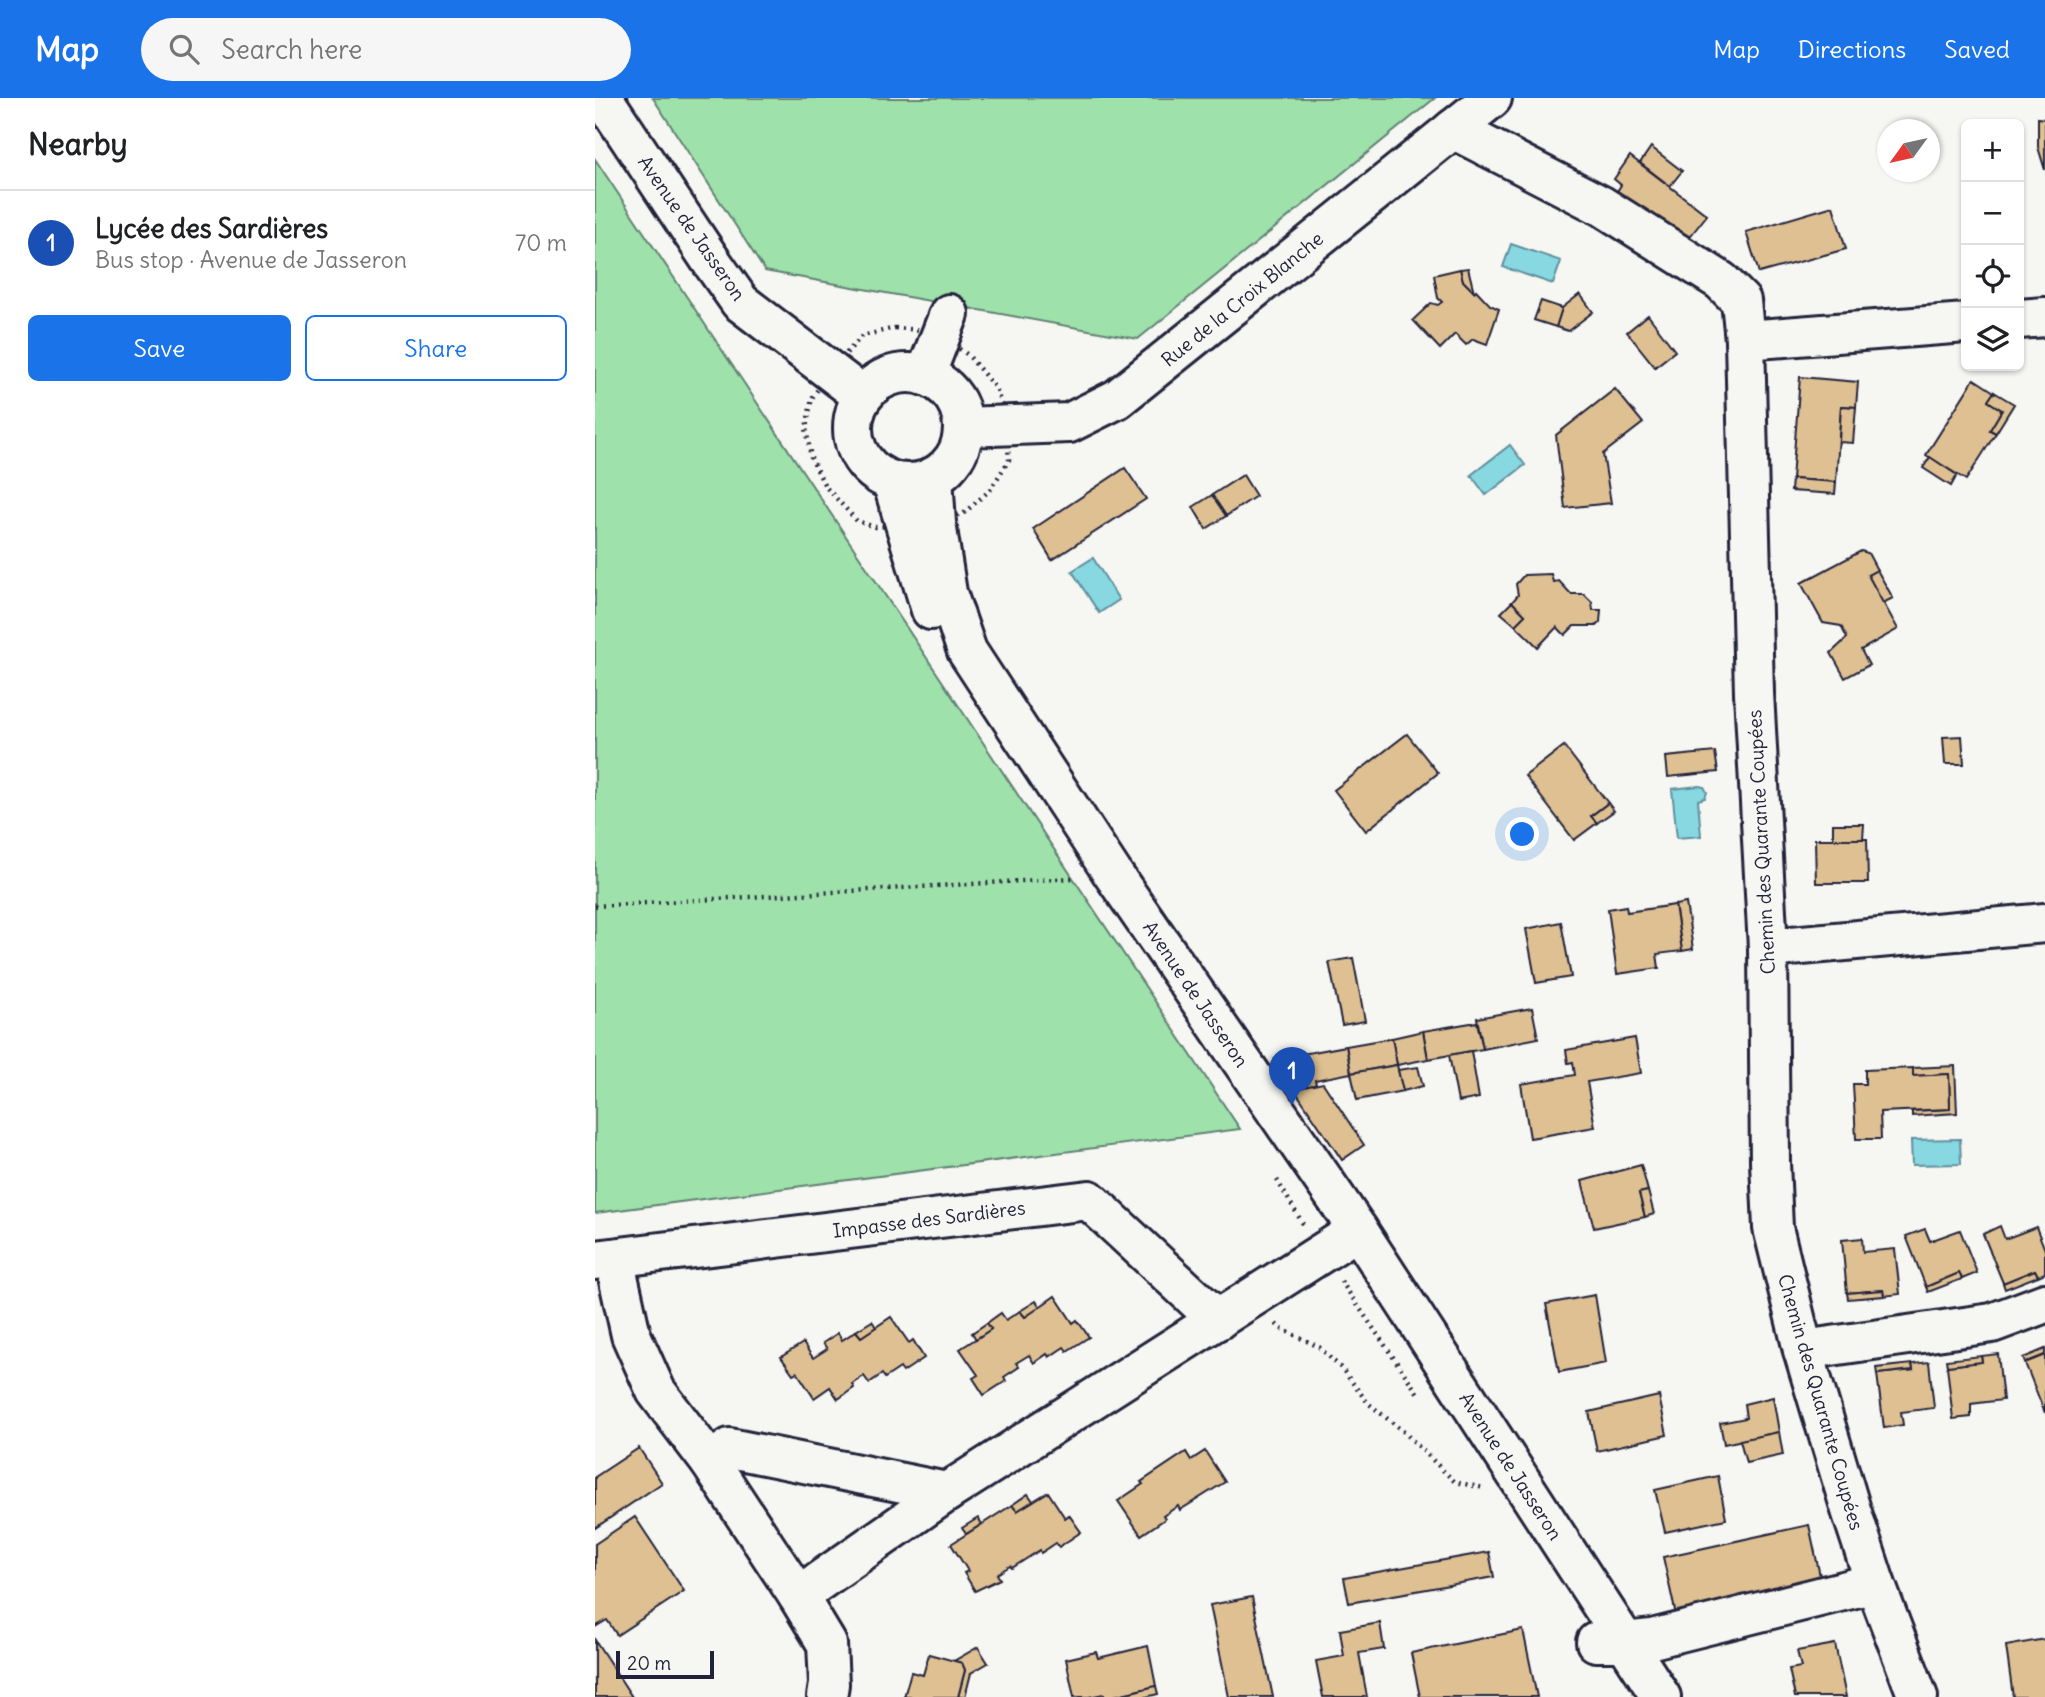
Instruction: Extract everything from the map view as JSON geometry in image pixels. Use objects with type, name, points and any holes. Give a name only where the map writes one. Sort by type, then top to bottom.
[{"type":"street","name":"Avenue de Jasseron","points":[[603,98],[740,302],[863,396]]},
{"type":"street","name":"Rue de la Croix Blanche","points":[[964,427],[1069,423],[1117,399],[1492,98]]},
{"type":"street","name":"Chemin des Quarante Coupées","points":[[1453,129],[1602,206],[1721,281],[1741,301],[1745,340],[1754,693],[1768,948],[1773,1228],[1803,1350],[1875,1583],[1918,1697]]},
{"type":"street","points":[[2024,319],[2045,317]]},
{"type":"street","points":[[1745,340],[1961,323]]},
{"type":"street","points":[[925,376],[945,324]]},
{"type":"street","points":[[913,373],[925,376],[950,391],[960,408],[964,427],[960,446],[951,463],[933,477],[921,483],[892,481],[875,472],[862,459],[854,441],[854,414],[863,396],[877,382],[894,374],[913,373]]},
{"type":"street","name":"Avenue de Jasseron","points":[[933,477],[921,524],[926,600],[953,660],[1091,876],[1508,1459],[1610,1642],[1632,1697]]},
{"type":"street","name":"Avenue de Jasseron","points":[[892,481],[921,524],[967,651],[1347,1237],[1436,1398],[1610,1642],[1661,1697]]},
{"type":"street","points":[[1768,948],[2045,923]]},
{"type":"street","name":"Impasse des Sardières","points":[[604,1259],[1089,1200],[1218,1320]]},
{"type":"street","points":[[798,1596],[947,1492],[1347,1237]]},
{"type":"street","points":[[604,1259],[631,1335],[656,1391],[710,1462],[827,1643],[827,1697]]},
{"type":"street","points":[[1803,1350],[1992,1323],[2045,1303]]},
{"type":"street","points":[[710,1462],[730,1448],[947,1492]]},
{"type":"street","points":[[1610,1642],[1652,1639],[1875,1583]]},
{"type":"path","points":[[945,324],[997,390],[1006,425],[1009,460],[991,491],[964,513],[921,524],[875,527],[857,521],[825,486],[811,458],[806,428],[812,398],[830,371],[862,336],[895,328],[934,331],[945,324]]},
{"type":"path","points":[[595,906],[1091,876]]},
{"type":"path","points":[[1250,1299],[1280,1328],[1319,1347],[1342,1369],[1368,1403],[1404,1432],[1455,1482],[1502,1491]]},
{"type":"green space","points":[[653,98],[1435,98],[1138,339],[765,271]]},
{"type":"green space","points":[[595,159],[1240,1129],[595,1213]]},
{"type":"water","points":[[1511,244],[1561,261],[1553,284],[1503,267]]},
{"type":"water","points":[[1510,445],[1525,465],[1486,495],[1471,475]]},
{"type":"water","points":[[1093,558],[1119,600],[1099,613],[1072,571]]},
{"type":"water","points":[[1704,787],[1707,792],[1705,798],[1698,800],[1701,836],[1677,838],[1672,789]]},
{"type":"water","points":[[1960,1139],[1961,1164],[1912,1165],[1911,1140]]},
{"type":"building","points":[[2038,118],[2045,119],[2045,170],[2038,147]]},
{"type":"building","points":[[1651,147],[1682,171],[1670,186],[1640,163]]},
{"type":"building","points":[[1630,156],[1707,215],[1684,244],[1614,196],[1621,185],[1614,179]]},
{"type":"building","points":[[1833,206],[1846,249],[1759,273],[1746,232]]},
{"type":"building","points":[[1468,268],[1474,292],[1463,281],[1460,269]]},
{"type":"building","points":[[1460,269],[1463,281],[1490,305],[1499,309],[1487,344],[1473,339],[1466,345],[1455,334],[1440,349],[1413,320],[1431,303],[1438,305],[1442,302],[1438,298],[1434,275]]},
{"type":"building","points":[[1580,294],[1593,312],[1568,331],[1556,327],[1562,308]]},
{"type":"building","points":[[1541,301],[1562,308],[1556,327],[1534,320]]},
{"type":"building","points":[[1648,315],[1675,351],[1655,367],[1627,332]]},
{"type":"building","points":[[1800,377],[1858,382],[1856,407],[1841,406],[1836,482],[1792,479]]},
{"type":"building","points":[[1974,379],[1994,392],[1988,401],[2002,410],[1990,430],[1996,433],[1966,480],[1926,455]]},
{"type":"building","points":[[1615,389],[1643,423],[1603,454],[1611,503],[1565,508],[1556,435]]},
{"type":"building","points":[[1994,392],[2014,404],[1996,433],[1990,430],[2002,410],[1988,401]]},
{"type":"building","points":[[1841,406],[1856,407],[1853,443],[1839,442]]},
{"type":"building","points":[[1930,457],[1957,475],[1951,486],[1923,468]]},
{"type":"building","points":[[1125,468],[1146,499],[1052,560],[1033,529]]},
{"type":"building","points":[[1243,475],[1256,496],[1226,516],[1212,495]]},
{"type":"building","points":[[1792,479],[1836,482],[1835,494],[1791,491]]},
{"type":"building","points":[[1212,495],[1226,516],[1206,529],[1193,507]]},
{"type":"building","points":[[1861,551],[1868,553],[1877,570],[1868,575],[1898,629],[1861,650],[1869,665],[1845,678],[1831,653],[1847,638],[1841,626],[1823,623],[1801,583]]},
{"type":"building","points":[[1877,570],[1893,598],[1883,603],[1868,575]]},
{"type":"building","points":[[1551,574],[1553,582],[1559,581],[1571,594],[1584,594],[1592,602],[1593,610],[1601,610],[1600,622],[1596,626],[1574,626],[1565,635],[1557,627],[1538,647],[1515,625],[1525,615],[1512,602],[1518,595],[1516,584],[1524,575]]},
{"type":"building","points":[[1512,602],[1525,615],[1515,625],[1501,613]]},
{"type":"building","points":[[1407,734],[1438,773],[1366,831],[1334,790]]},
{"type":"building","points":[[1962,736],[1964,764],[1945,764],[1943,737]]},
{"type":"building","points":[[1564,746],[1608,803],[1591,816],[1597,823],[1574,840],[1525,776]]},
{"type":"building","points":[[1715,752],[1718,772],[1668,777],[1666,757]]},
{"type":"building","points":[[1608,803],[1614,811],[1597,823],[1591,816]]},
{"type":"building","points":[[1833,824],[1864,824],[1863,839],[1833,839]]},
{"type":"building","points":[[1815,839],[1867,839],[1868,883],[1816,883]]},
{"type":"building","points":[[1686,903],[1693,949],[1682,951],[1675,905]]},
{"type":"building","points":[[1675,905],[1682,951],[1657,954],[1659,968],[1617,974],[1608,909],[1626,906],[1627,912]]},
{"type":"building","points":[[1561,922],[1571,977],[1536,983],[1526,929]]},
{"type":"building","points":[[1353,958],[1365,1021],[1342,1025],[1329,962]]},
{"type":"building","points":[[1532,1008],[1538,1038],[1483,1049],[1477,1018]]},
{"type":"building","points":[[1477,1022],[1483,1049],[1428,1059],[1423,1031]]},
{"type":"building","points":[[1423,1031],[1428,1059],[1397,1065],[1392,1038]]},
{"type":"building","points":[[1392,1038],[1397,1065],[1351,1073],[1346,1046]]},
{"type":"building","points":[[1635,1038],[1641,1073],[1587,1082],[1595,1127],[1530,1138],[1521,1084],[1575,1075],[1573,1062],[1568,1063],[1566,1050]]},
{"type":"building","points":[[1346,1046],[1351,1073],[1315,1080],[1316,1085],[1294,1089],[1275,1059]]},
{"type":"building","points":[[1471,1051],[1479,1098],[1458,1102],[1449,1055]]},
{"type":"building","points":[[1397,1065],[1403,1091],[1357,1100],[1351,1073]]},
{"type":"building","points":[[1955,1066],[1957,1113],[1912,1116],[1912,1111],[1950,1109],[1949,1074],[1913,1076],[1913,1068]]},
{"type":"building","points":[[1418,1067],[1423,1086],[1403,1091],[1398,1070]]},
{"type":"building","points":[[1913,1068],[1913,1076],[1949,1074],[1950,1109],[1880,1112],[1881,1139],[1856,1139],[1853,1084],[1865,1084],[1865,1070]]},
{"type":"building","points":[[1323,1083],[1364,1145],[1342,1160],[1294,1089]]},
{"type":"building","points":[[1641,1165],[1648,1191],[1639,1193],[1645,1217],[1594,1228],[1582,1181]]},
{"type":"building","points":[[1648,1191],[1654,1214],[1645,1217],[1639,1193]]},
{"type":"building","points":[[2000,1226],[2005,1239],[2036,1227],[2045,1250],[2045,1273],[2038,1276],[2035,1270],[2003,1283],[1983,1234]]},
{"type":"building","points":[[1925,1229],[1930,1241],[1960,1230],[1977,1273],[1962,1279],[1959,1273],[1926,1287],[1906,1236]]},
{"type":"building","points":[[1862,1238],[1863,1252],[1895,1249],[1900,1294],[1884,1296],[1883,1290],[1847,1293],[1842,1240]]},
{"type":"building","points":[[2035,1270],[2038,1276],[2005,1289],[2003,1283]]},
{"type":"building","points":[[1959,1273],[1962,1279],[1928,1292],[1926,1287]]},
{"type":"building","points":[[1883,1290],[1884,1296],[1848,1299],[1847,1293]]},
{"type":"building","points":[[1595,1295],[1606,1363],[1559,1372],[1546,1304]]},
{"type":"building","points":[[1055,1296],[1073,1323],[1077,1320],[1089,1337],[1067,1351],[1064,1347],[1034,1363],[1029,1355],[1016,1363],[1019,1367],[1004,1377],[1006,1381],[984,1395],[973,1378],[978,1375],[960,1349],[991,1329],[987,1323],[1001,1313],[1006,1320],[1020,1311],[1025,1317]]},
{"type":"building","points":[[1036,1301],[1040,1307],[1025,1317],[1020,1311]]},
{"type":"building","points":[[891,1317],[909,1343],[913,1340],[924,1358],[903,1372],[900,1368],[885,1378],[882,1374],[869,1383],[864,1376],[852,1384],[854,1388],[838,1399],[830,1387],[814,1398],[797,1372],[793,1374],[781,1357],[803,1343],[813,1358],[827,1349],[823,1343],[838,1333],[842,1340],[856,1331],[861,1337]]},
{"type":"building","points":[[872,1321],[876,1327],[861,1337],[856,1331]]},
{"type":"building","points":[[987,1323],[991,1329],[976,1339],[972,1333]]},
{"type":"building","points":[[2045,1349],[2045,1355],[2025,1363],[2023,1358]]},
{"type":"building","points":[[1998,1354],[2003,1400],[1971,1404],[1971,1417],[1953,1419],[1947,1366],[1982,1362],[1981,1356]]},
{"type":"building","points":[[2045,1355],[2045,1413],[2025,1363]]},
{"type":"building","points":[[1981,1356],[1982,1362],[1947,1366],[1946,1360]]},
{"type":"building","points":[[1929,1362],[1934,1408],[1901,1412],[1903,1425],[1884,1428],[1877,1374],[1913,1370],[1912,1364]]},
{"type":"building","points":[[1912,1364],[1913,1370],[1877,1374],[1876,1368]]},
{"type":"building","points":[[1659,1396],[1667,1435],[1597,1451],[1589,1412]]},
{"type":"building","points":[[1773,1397],[1779,1432],[1724,1444],[1720,1423],[1746,1418],[1744,1404]]},
{"type":"building","points":[[1779,1432],[1783,1455],[1746,1463],[1740,1440]]},
{"type":"building","points":[[639,1448],[662,1483],[595,1528],[595,1477]]},
{"type":"building","points":[[1205,1451],[1225,1482],[1180,1510],[1178,1506],[1163,1516],[1165,1519],[1141,1535],[1118,1501],[1186,1452],[1191,1460]]},
{"type":"building","points":[[1718,1476],[1726,1519],[1665,1532],[1655,1490]]},
{"type":"building","points":[[1048,1492],[1065,1518],[1069,1515],[1081,1532],[1059,1547],[1056,1543],[1012,1568],[1010,1566],[997,1574],[1000,1579],[975,1591],[964,1573],[968,1571],[951,1544],[1012,1505],[1017,1511]]},
{"type":"building","points":[[1028,1494],[1033,1501],[1017,1511],[1012,1505]]},
{"type":"building","points":[[635,1517],[684,1591],[617,1635],[607,1620],[595,1627],[595,1544]]},
{"type":"building","points":[[978,1518],[982,1524],[966,1534],[962,1528]]},
{"type":"building","points":[[1809,1525],[1822,1585],[1676,1615],[1663,1557]]},
{"type":"building","points":[[1489,1552],[1494,1577],[1349,1603],[1344,1578]]},
{"type":"building","points":[[1252,1597],[1273,1697],[1229,1697],[1210,1605]]},
{"type":"building","points":[[1380,1623],[1384,1649],[1359,1653],[1367,1697],[1323,1697],[1316,1661],[1344,1656],[1340,1630]]},
{"type":"building","points":[[1523,1630],[1537,1697],[1420,1697],[1411,1653]]},
{"type":"building","points":[[2045,1639],[2045,1697],[2013,1697],[2006,1646]]},
{"type":"building","points":[[595,1640],[632,1697],[595,1697]]},
{"type":"building","points":[[1835,1644],[1846,1697],[1795,1697],[1789,1669],[1801,1667],[1797,1651]]},
{"type":"building","points":[[1148,1646],[1156,1686],[1110,1697],[1105,1697],[1104,1694],[1074,1697],[1066,1659],[1096,1652],[1098,1658]]},
{"type":"building","points":[[978,1647],[988,1663],[971,1673],[965,1697],[958,1697],[965,1670],[962,1663],[954,1661]]},
{"type":"building","points":[[929,1654],[962,1663],[965,1670],[958,1697],[904,1697],[911,1672],[923,1675]]},
{"type":"building","points":[[1156,1686],[1158,1694],[1146,1697],[1110,1697]]},
{"type":"place","name":"Lycée des Sardières","points":[[1292,1105]]}]
